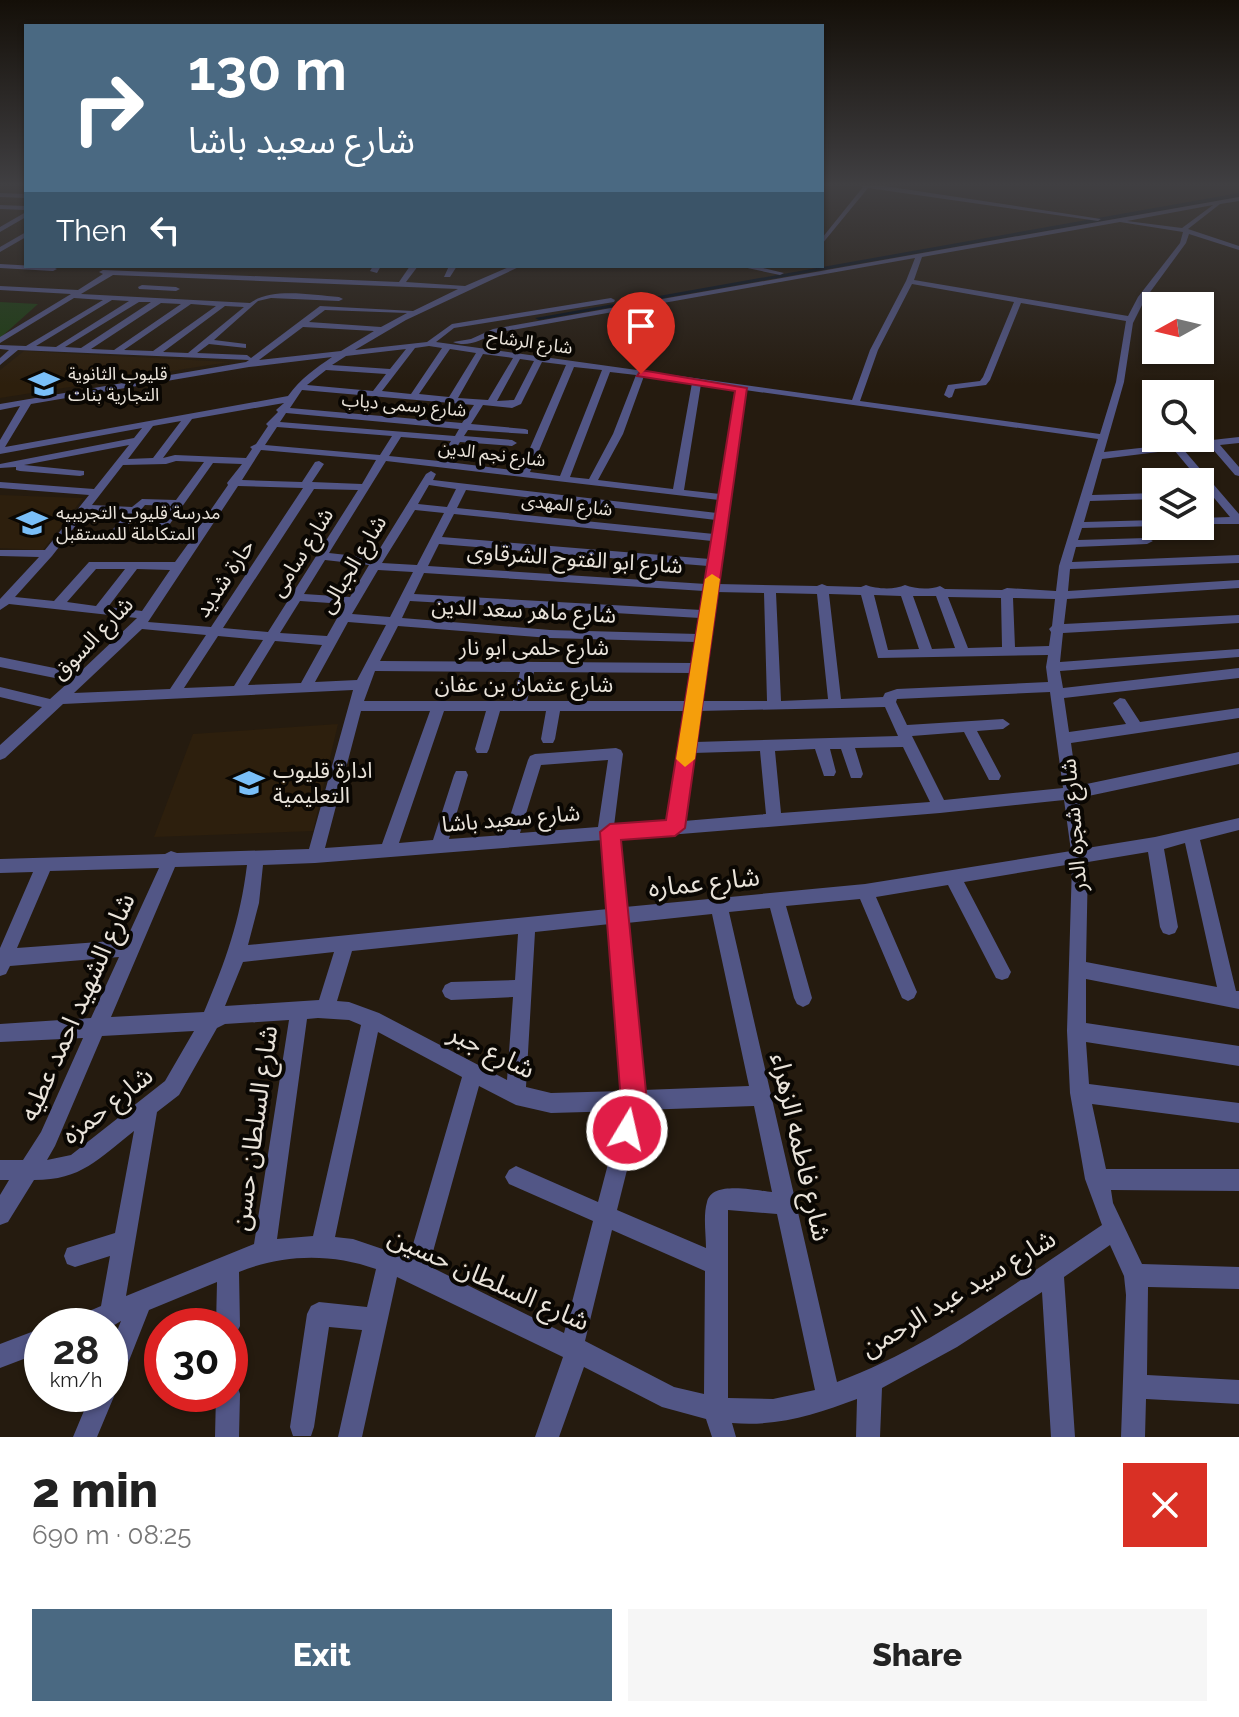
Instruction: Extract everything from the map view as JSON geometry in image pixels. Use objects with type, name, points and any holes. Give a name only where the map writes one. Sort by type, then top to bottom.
[{"type":"street","points":[[824,265],[903,251]]},
{"type":"street","points":[[429,344],[469,342],[493,331],[936,251]]},
{"type":"street","name":"شارع شجره الدر","points":[[1133,1437],[1135,1275],[1114,1230],[1096,1179],[1080,1093],[1076,1031],[1080,857],[1053,659],[1065,566],[1120,382],[1131,320],[1141,299],[1177,251]]},
{"type":"street","points":[[855,404],[861,373],[910,283],[919,254]]},
{"type":"street","points":[[0,266],[22,264]]},
{"type":"street","points":[[42,276],[56,268]]},
{"type":"street","points":[[402,283],[413,268]]},
{"type":"street","points":[[447,275],[452,268]]},
{"type":"street","name":"شارع السوق","points":[[0,754],[83,679],[142,620],[255,447],[299,387],[322,367],[380,329],[511,268]]},
{"type":"street","points":[[753,268],[780,273]]},
{"type":"street","points":[[429,344],[447,328],[802,268]]},
{"type":"street","points":[[0,344],[110,270],[467,287]]},
{"type":"street","points":[[133,282],[145,274]]},
{"type":"street","points":[[158,288],[176,275]]},
{"type":"street","points":[[255,302],[256,295],[273,278]]},
{"type":"street","points":[[19,289],[31,282]]},
{"type":"street","points":[[910,283],[1131,320]]},
{"type":"street","points":[[142,287],[176,289]]},
{"type":"street","points":[[0,288],[78,292],[111,298],[255,302]]},
{"type":"street","points":[[190,355],[255,302],[271,296],[431,304]]},
{"type":"street","points":[[30,346],[111,298]]},
{"type":"street","points":[[59,348],[138,299]]},
{"type":"street","points":[[85,349],[158,300]]},
{"type":"street","points":[[117,351],[189,301]]},
{"type":"street","points":[[949,395],[951,387],[983,383],[987,378],[1018,301]]},
{"type":"street","points":[[156,353],[224,303]]},
{"type":"street","points":[[0,344],[252,361],[323,308],[415,311]]},
{"type":"street","points":[[485,321],[493,331]]},
{"type":"street","points":[[300,324],[380,329]]},
{"type":"street","points":[[207,341],[243,346]]},
{"type":"street","points":[[375,394],[414,344]]},
{"type":"street","name":"شارع الرشاح","points":[[0,407],[252,361],[429,344],[1103,437]]},
{"type":"street","points":[[413,397],[448,346]]},
{"type":"street","points":[[0,362],[17,347]]},
{"type":"street","points":[[452,400],[481,351]]},
{"type":"street","name":"شارع الجبالى","points":[[305,688],[343,617],[411,506],[465,426],[486,403],[518,356]]},
{"type":"street","points":[[299,387],[514,404],[539,360]]},
{"type":"street","points":[[524,474],[571,364]]},
{"type":"street","points":[[322,367],[392,372]]},
{"type":"street","points":[[564,478],[607,369]]},
{"type":"street","points":[[592,482],[618,434],[641,374]]},
{"type":"street","points":[[678,492],[697,382]]},
{"type":"street","points":[[675,828],[741,388]]},
{"type":"street","points":[[0,450],[289,399]]},
{"type":"street","points":[[0,450],[27,403]]},
{"type":"street","name":"شارع رسمى دياب","points":[[281,410],[525,432]]},
{"type":"street","points":[[156,461],[189,417]]},
{"type":"street","points":[[3,603],[48,554],[150,424]]},
{"type":"street","points":[[271,424],[512,443]]},
{"type":"street","points":[[325,453],[341,429]]},
{"type":"street","name":"شارع سامى","points":[[238,690],[398,434]]},
{"type":"street","points":[[2,466],[138,440]]},
{"type":"street","points":[[1214,443],[1239,440]]},
{"type":"street","points":[[1214,444],[1239,473]]},
{"type":"street","points":[[64,490],[104,447]]},
{"type":"street","name":"شارع نجم الدين","points":[[255,447],[440,464],[725,498]]},
{"type":"street","points":[[1099,456],[1142,452]]},
{"type":"street","points":[[1180,452],[1239,520]]},
{"type":"street","points":[[121,462],[175,458],[246,461]]},
{"type":"street","points":[[154,538],[211,459]]},
{"type":"street","name":"حارة شديد","points":[[174,693],[319,464]]},
{"type":"street","points":[[2,466],[80,473]]},
{"type":"street","points":[[427,482],[722,517]]},
{"type":"street","points":[[232,483],[365,487]]},
{"type":"street","points":[[0,485],[97,492]]},
{"type":"street","points":[[315,856],[361,685],[463,486]]},
{"type":"street","points":[[1086,498],[1142,496]]},
{"type":"street","points":[[180,503],[145,501],[114,535],[195,541]]},
{"type":"street","name":"شارع المهدى","points":[[411,506],[719,538]]},
{"type":"street","points":[[84,508],[134,510]]},
{"type":"street","points":[[1214,521],[1239,520]]},
{"type":"street","points":[[1078,525],[1142,523]]},
{"type":"street","points":[[435,540],[715,563]]},
{"type":"street","points":[[1072,544],[1147,541]]},
{"type":"street","points":[[0,553],[48,554]]},
{"type":"street","name":"شارع ابو الفتوح الشرقاوى","points":[[322,556],[421,568],[711,588],[905,589],[1061,595],[1239,584]]},
{"type":"street","points":[[1065,566],[1239,559]]},
{"type":"street","points":[[57,606],[90,565],[178,566]]},
{"type":"street","points":[[99,610],[134,565]]},
{"type":"street","points":[[770,588],[774,706]]},
{"type":"street","points":[[822,588],[835,704]]},
{"type":"street","points":[[866,589],[883,655],[1009,651],[1053,659],[1239,653]]},
{"type":"street","points":[[905,589],[927,654]]},
{"type":"street","points":[[940,590],[963,653]]},
{"type":"street","points":[[1007,592],[1009,651]]},
{"type":"street","points":[[297,597],[353,601]]},
{"type":"street","points":[[406,597],[707,614]]},
{"type":"street","points":[[3,603],[99,610],[212,631],[330,641]]},
{"type":"street","name":"شارع ماهر سعد الدين","points":[[343,617],[550,634],[704,638]]},
{"type":"street","points":[[1055,629],[1239,619]]},
{"type":"street","points":[[0,662],[83,679]]},
{"type":"street","name":"شارع حلمى ابو نار","points":[[369,666],[699,668]]},
{"type":"street","points":[[519,706],[528,667]]},
{"type":"street","points":[[1056,690],[1239,673]]},
{"type":"street","points":[[0,692],[58,702],[174,693],[361,685]]},
{"type":"street","name":"شارع عثمان بن عفان","points":[[354,706],[774,706],[889,702],[893,694],[1056,690]]},
{"type":"street","points":[[889,702],[940,807]]},
{"type":"street","points":[[1120,703],[1136,727]]},
{"type":"street","points":[[388,850],[439,706]]},
{"type":"street","points":[[482,749],[494,706]]},
{"type":"street","points":[[548,739],[554,706]]},
{"type":"street","points":[[1065,738],[1239,713]]},
{"type":"street","points":[[687,748],[846,743],[1003,724]]},
{"type":"street","points":[[968,727],[994,776]]},
{"type":"street","points":[[846,743],[856,774]]},
{"type":"street","points":[[821,744],[829,772]]},
{"type":"street","points":[[767,745],[774,820]]},
{"type":"street","points":[[510,840],[535,760],[616,754],[607,832],[619,918],[634,1102],[575,1348],[547,1437]]},
{"type":"street","name":"شارع سعيد باشا","points":[[0,866],[171,858],[315,856],[940,807],[1072,793],[1239,758]]},
{"type":"street","points":[[439,846],[461,775]]},
{"type":"street","name":"شارع عماره","points":[[237,954],[865,891],[1192,838],[1239,824]]},
{"type":"street","points":[[1078,969],[1234,999],[1192,838]]},
{"type":"street","points":[[1155,844],[1169,927]]},
{"type":"street","name":"شارع حمزه","points":[[0,1170],[65,1169],[76,1164],[172,1088],[210,1021],[237,954],[251,903],[256,857]]},
{"type":"street","name":"شارع الشهيد احمد عطيه","points":[[0,1214],[48,1139],[171,858]]},
{"type":"street","points":[[45,864],[2,961],[132,948]]},
{"type":"street","points":[[953,878],[1002,972]]},
{"type":"street","points":[[865,891],[908,992]]},
{"type":"street","points":[[776,901],[803,998]]},
{"type":"street","name":"شارع فاطمه الزهراء","points":[[719,907],[829,1399]]},
{"type":"street","points":[[516,1095],[527,927]]},
{"type":"street","points":[[326,1009],[345,943]]},
{"type":"street","points":[[451,991],[523,988]]},
{"type":"street","name":"شارع جبر","points":[[0,1033],[210,1021],[225,1015],[326,1009],[349,1011],[372,1019],[516,1095],[551,1103],[761,1096]]},
{"type":"street","name":"شارع السلطان حسن","points":[[264,1251],[299,1012]]},
{"type":"street","points":[[322,1246],[372,1019]]},
{"type":"street","points":[[1076,1031],[1239,1056]]},
{"type":"street","points":[[416,1272],[472,1074]]},
{"type":"street","points":[[1080,1093],[1239,1113]]},
{"type":"street","points":[[112,1308],[148,1109]]},
{"type":"street","points":[[516,1177],[716,1264]]},
{"type":"street","points":[[1096,1179],[1239,1180]]},
{"type":"street","points":[[724,1437],[716,1410],[717,1201],[785,1204]]},
{"type":"street","name":"شارع سيد عبد الرحمن","points":[[829,1399],[952,1336],[1114,1230]]},
{"type":"street","points":[[75,1256],[124,1241]]},
{"type":"street","name":"شارع السلطان حسين","points":[[128,1309],[264,1251],[322,1246],[353,1250],[416,1272],[671,1398],[716,1410],[772,1412],[829,1399]]},
{"type":"street","points":[[350,1437],[389,1262]]},
{"type":"street","points":[[228,1265],[228,1308]]},
{"type":"street","points":[[1052,1270],[1063,1437]]},
{"type":"street","points":[[1135,1275],[1239,1278]]},
{"type":"street","points":[[128,1332],[139,1305]]},
{"type":"street","points":[[302,1427],[319,1314],[377,1320]]},
{"type":"street","points":[[0,1356],[24,1347]]},
{"type":"street","points":[[868,1437],[870,1380]]},
{"type":"street","points":[[1136,1386],[1239,1392]]},
{"type":"street","points":[[85,1437],[95,1412]]},
{"type":"street","points":[[227,1437],[228,1412]]},
{"type":"shaded area","name":"قليوب الثانوية التجارية بنات","points":[[24,351],[229,362],[0,398],[0,370]]},
{"type":"shaded area","name":"مدرسة قليوب التجريبيه المتكاملة للمستقبل","points":[[0,495],[83,498],[43,550],[0,548]]},
{"type":"shaded area","name":"ادارة قليوب التعليمية","points":[[338,724],[313,831],[154,837],[193,734]]},
{"type":"green space","points":[[0,302],[38,304],[0,338]]},
{"type":"waterway","points":[[824,268],[920,251]]},
{"type":"waterway","points":[[539,318],[824,268]]},
{"type":"slow traffic","points":[[685,759],[712,579]]},
{"type":"place","name":"قليوب الثانوية التجارية بنات","points":[[44,384]]},
{"type":"place","name":"مدرسة قليوب التجريبيه المتكاملة للمستقبل","points":[[32,523]]},
{"type":"place","name":"ادارة قليوب التعليمية","points":[[249,783]]},
{"type":"route","points":[[627,1130],[634,1102],[610,832],[675,828],[741,388],[641,374]]}]
